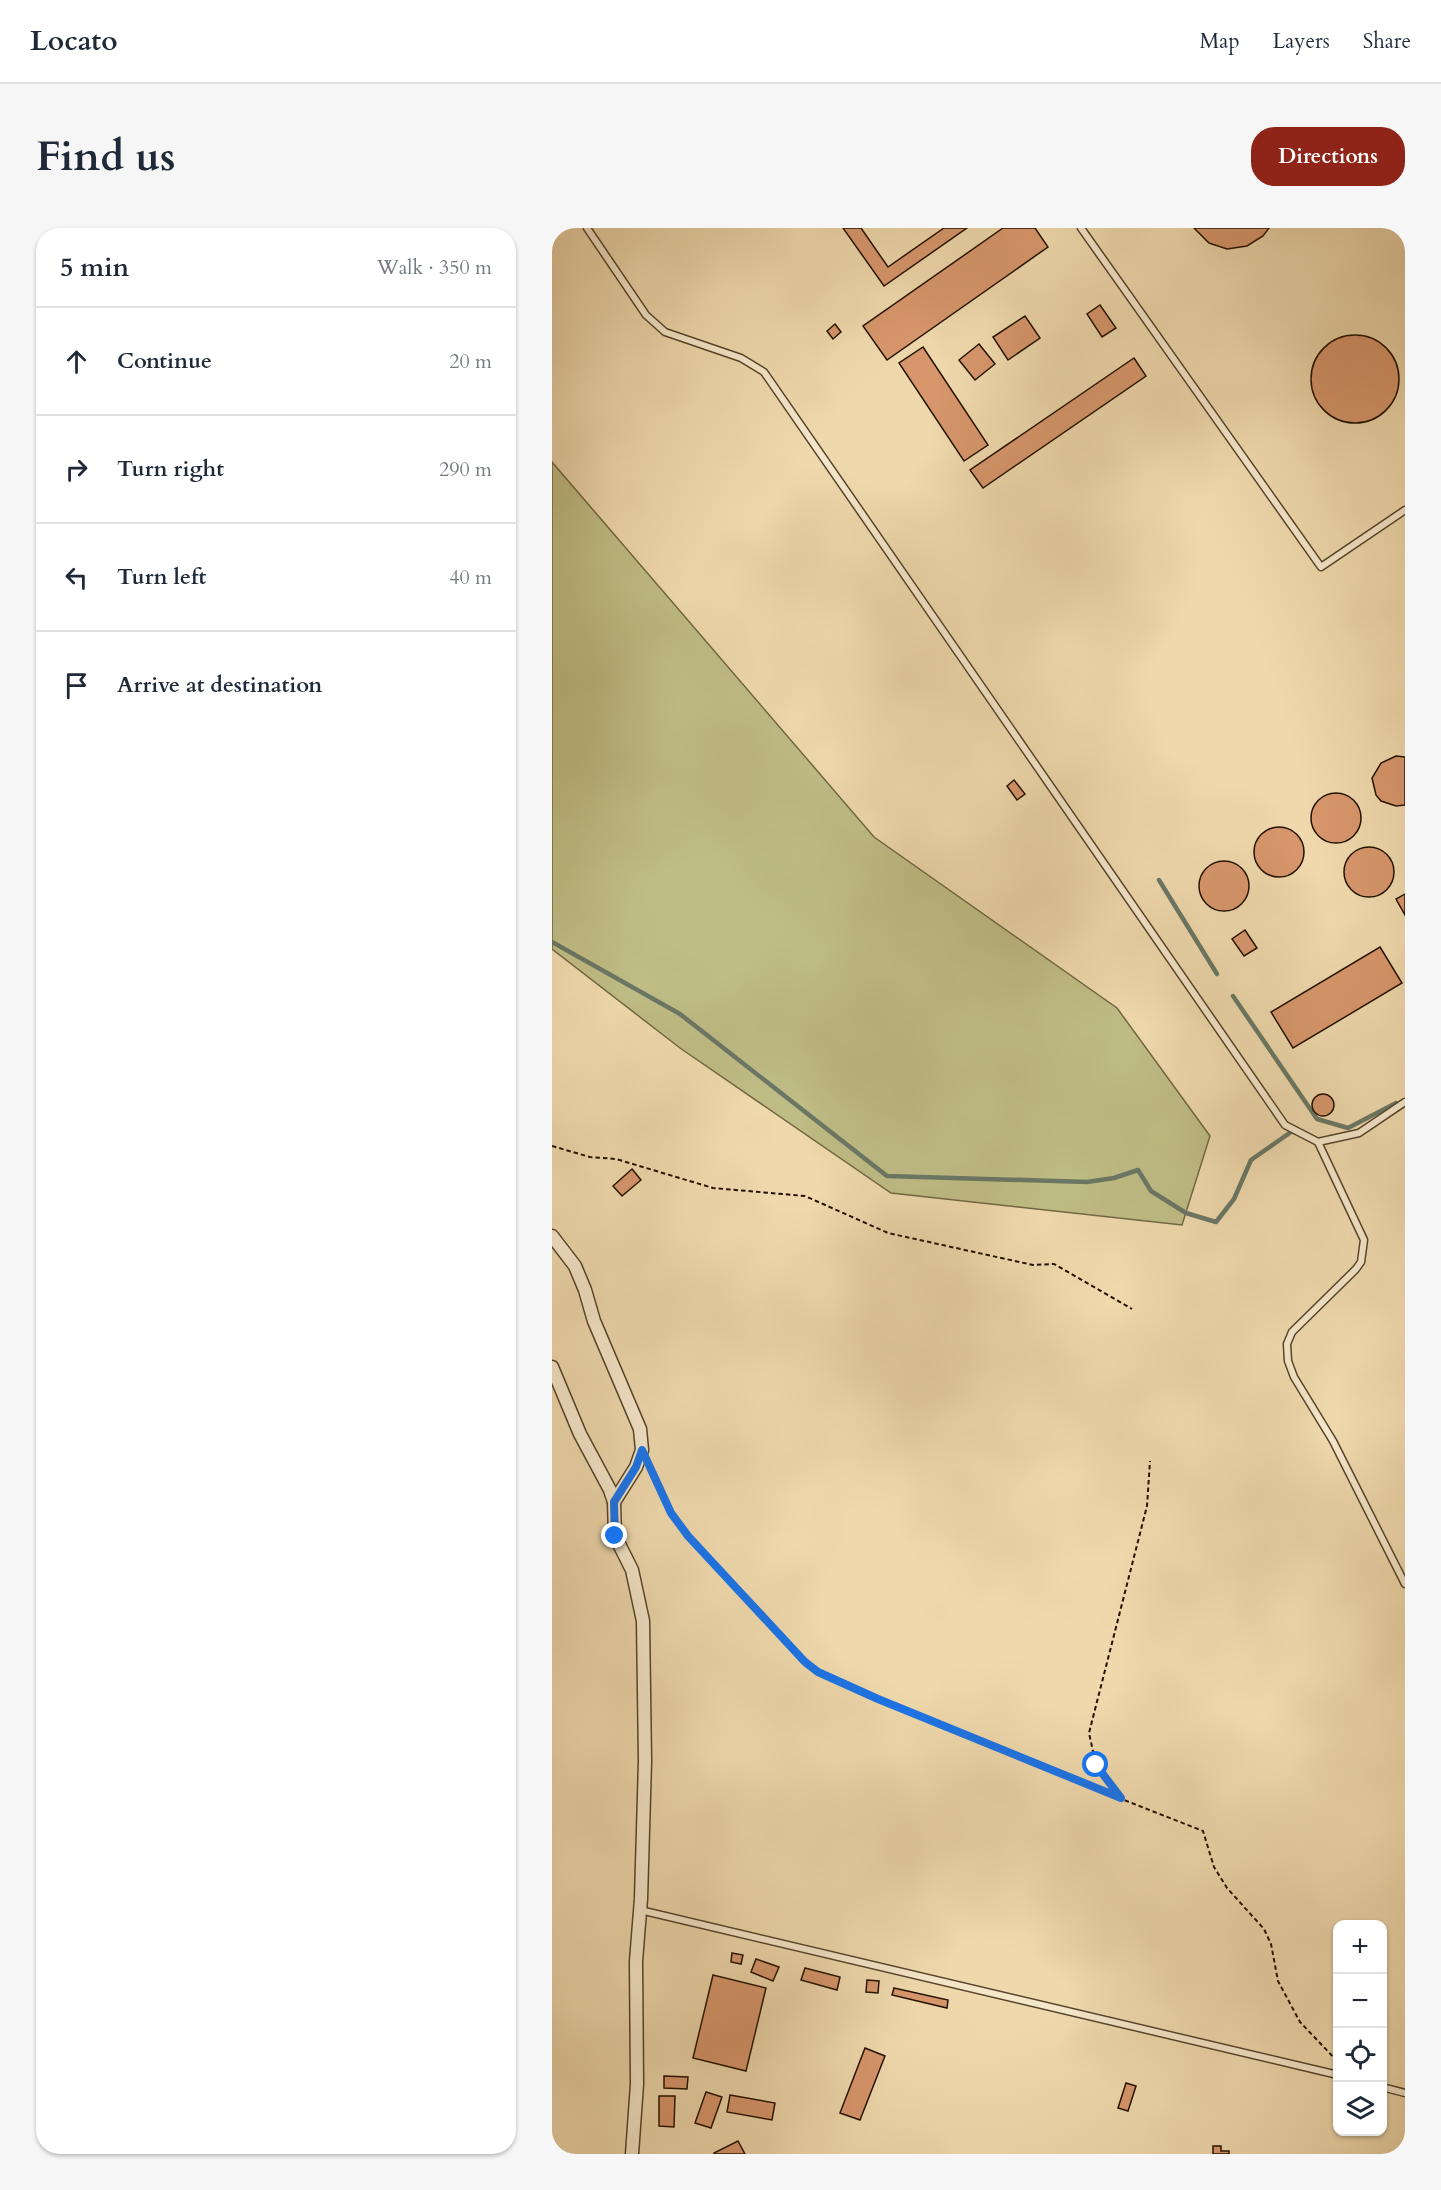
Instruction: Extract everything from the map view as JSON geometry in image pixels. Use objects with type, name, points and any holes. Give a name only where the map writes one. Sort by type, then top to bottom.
[{"type":"street","points":[[552,1236],[575,1266],[594,1321],[633,1408],[642,1450],[636,1467],[614,1502]]},
{"type":"street","points":[[552,1367],[580,1434],[610,1490],[614,1502],[617,1543],[632,1570],[643,1621],[645,1761],[636,1961],[637,2084],[632,2154]]},
{"type":"lane","points":[[587,228],[646,315],[664,332],[741,358],[764,372],[1285,1125],[1318,1142],[1364,1240],[1364,1251],[1356,1269],[1292,1332],[1287,1344],[1288,1360],[1294,1377],[1341,1456],[1405,1584]]},
{"type":"lane","points":[[1081,228],[1321,567],[1405,510]]},
{"type":"lane","points":[[1318,1142],[1359,1133],[1405,1102]]},
{"type":"lane","points":[[640,1910],[1333,2073]]},
{"type":"lane","points":[[1387,2088],[1405,2093]]},
{"type":"path","points":[[552,1146],[590,1157],[616,1159],[713,1188],[805,1196],[888,1233],[1033,1265],[1054,1264],[1132,1309]]},
{"type":"path","points":[[642,1450],[671,1513],[688,1536],[740,1590],[774,1631],[812,1667],[878,1699],[1203,1831],[1215,1867],[1227,1888],[1264,1929],[1271,1944],[1278,1982],[1300,2022],[1333,2057]]},
{"type":"path","points":[[1121,1798],[1096,1765],[1089,1733],[1147,1506],[1150,1461]]},
{"type":"shaded area","points":[[552,462],[874,837],[1117,1008],[1210,1136],[1182,1225],[891,1193],[680,1048],[552,949]]},
{"type":"building","points":[[843,228],[861,228],[888,267],[944,228],[967,228],[884,286]]},
{"type":"building","points":[[1003,228],[1035,228],[1048,247],[887,360],[863,326]]},
{"type":"building","points":[[1194,228],[1269,228],[1263,236],[1247,246],[1227,249],[1209,243]]},
{"type":"building","points":[[1100,305],[1116,328],[1102,337],[1087,314]]},
{"type":"building","points":[[1025,316],[1040,338],[1008,360],[993,337]]},
{"type":"building","points":[[835,324],[841,332],[833,339],[827,331]]},
{"type":"building","points":[[1355,335],[1372,339],[1386,348],[1395,362],[1399,379],[1395,396],[1386,410],[1372,419],[1355,423],[1338,419],[1324,410],[1315,396],[1311,379],[1315,362],[1324,348],[1338,339]]},
{"type":"building","points":[[979,344],[995,364],[975,380],[959,360]]},
{"type":"building","points":[[923,347],[988,445],[964,461],[899,363]]},
{"type":"building","points":[[1134,358],[1146,376],[983,488],[970,470]]},
{"type":"building","points":[[1396,756],[1405,757],[1405,805],[1396,806],[1381,801],[1376,795],[1372,778],[1381,763]]},
{"type":"building","points":[[1014,780],[1025,794],[1017,800],[1007,786]]},
{"type":"building","points":[[1336,793],[1354,800],[1361,818],[1354,836],[1336,843],[1318,836],[1311,818],[1318,800]]},
{"type":"building","points":[[1279,827],[1297,834],[1304,852],[1297,870],[1279,877],[1261,870],[1254,852],[1261,834]]},
{"type":"building","points":[[1369,847],[1387,854],[1394,872],[1387,890],[1369,897],[1351,890],[1344,872],[1351,854]]},
{"type":"building","points":[[1224,861],[1233,863],[1244,872],[1249,886],[1247,895],[1238,906],[1224,911],[1215,909],[1204,900],[1199,886],[1201,877],[1210,866]]},
{"type":"building","points":[[1405,894],[1405,915],[1396,899]]},
{"type":"building","points":[[1245,930],[1257,948],[1244,956],[1232,939]]},
{"type":"building","points":[[1380,947],[1402,983],[1293,1048],[1271,1012]]},
{"type":"building","points":[[1323,1094],[1331,1097],[1334,1105],[1331,1113],[1323,1116],[1315,1113],[1312,1105],[1315,1097]]},
{"type":"building","points":[[632,1169],[641,1180],[622,1196],[613,1186]]},
{"type":"building","points":[[732,1953],[743,1955],[741,1964],[731,1962]]},
{"type":"building","points":[[756,1959],[779,1967],[773,1981],[751,1972]]},
{"type":"building","points":[[805,1968],[840,1977],[837,1990],[801,1980]]},
{"type":"building","points":[[713,1975],[766,1988],[746,2071],[693,2058]]},
{"type":"building","points":[[867,1980],[879,1981],[878,1993],[866,1992]]},
{"type":"building","points":[[894,1988],[948,2000],[947,2008],[892,1995]]},
{"type":"building","points":[[865,2048],[885,2056],[860,2120],[840,2113]]},
{"type":"building","points":[[664,2076],[688,2077],[687,2089],[664,2088]]},
{"type":"building","points":[[1126,2083],[1136,2086],[1128,2111],[1118,2108]]},
{"type":"building","points":[[706,2092],[722,2097],[711,2128],[695,2123]]},
{"type":"building","points":[[730,2095],[775,2103],[772,2120],[727,2112]]},
{"type":"building","points":[[659,2096],[675,2096],[674,2127],[659,2126]]},
{"type":"building","points":[[738,2141],[745,2154],[714,2154],[714,2153]]},
{"type":"building","points":[[1213,2146],[1221,2146],[1221,2151],[1229,2151],[1229,2154],[1213,2154]]},
{"type":"waterway","points":[[1159,880],[1217,974]]},
{"type":"waterway","points":[[552,942],[680,1014],[887,1176],[1087,1182],[1114,1178],[1138,1170],[1151,1191],[1186,1213],[1216,1222],[1234,1199],[1251,1160],[1291,1132]]},
{"type":"waterway","points":[[1233,996],[1317,1119],[1348,1128],[1396,1103]]},
{"type":"route","points":[[615,1536],[614,1502],[636,1467],[642,1450],[671,1513],[688,1536],[740,1590],[774,1631],[818,1672],[1007,1754],[1121,1798],[1096,1765]]}]
